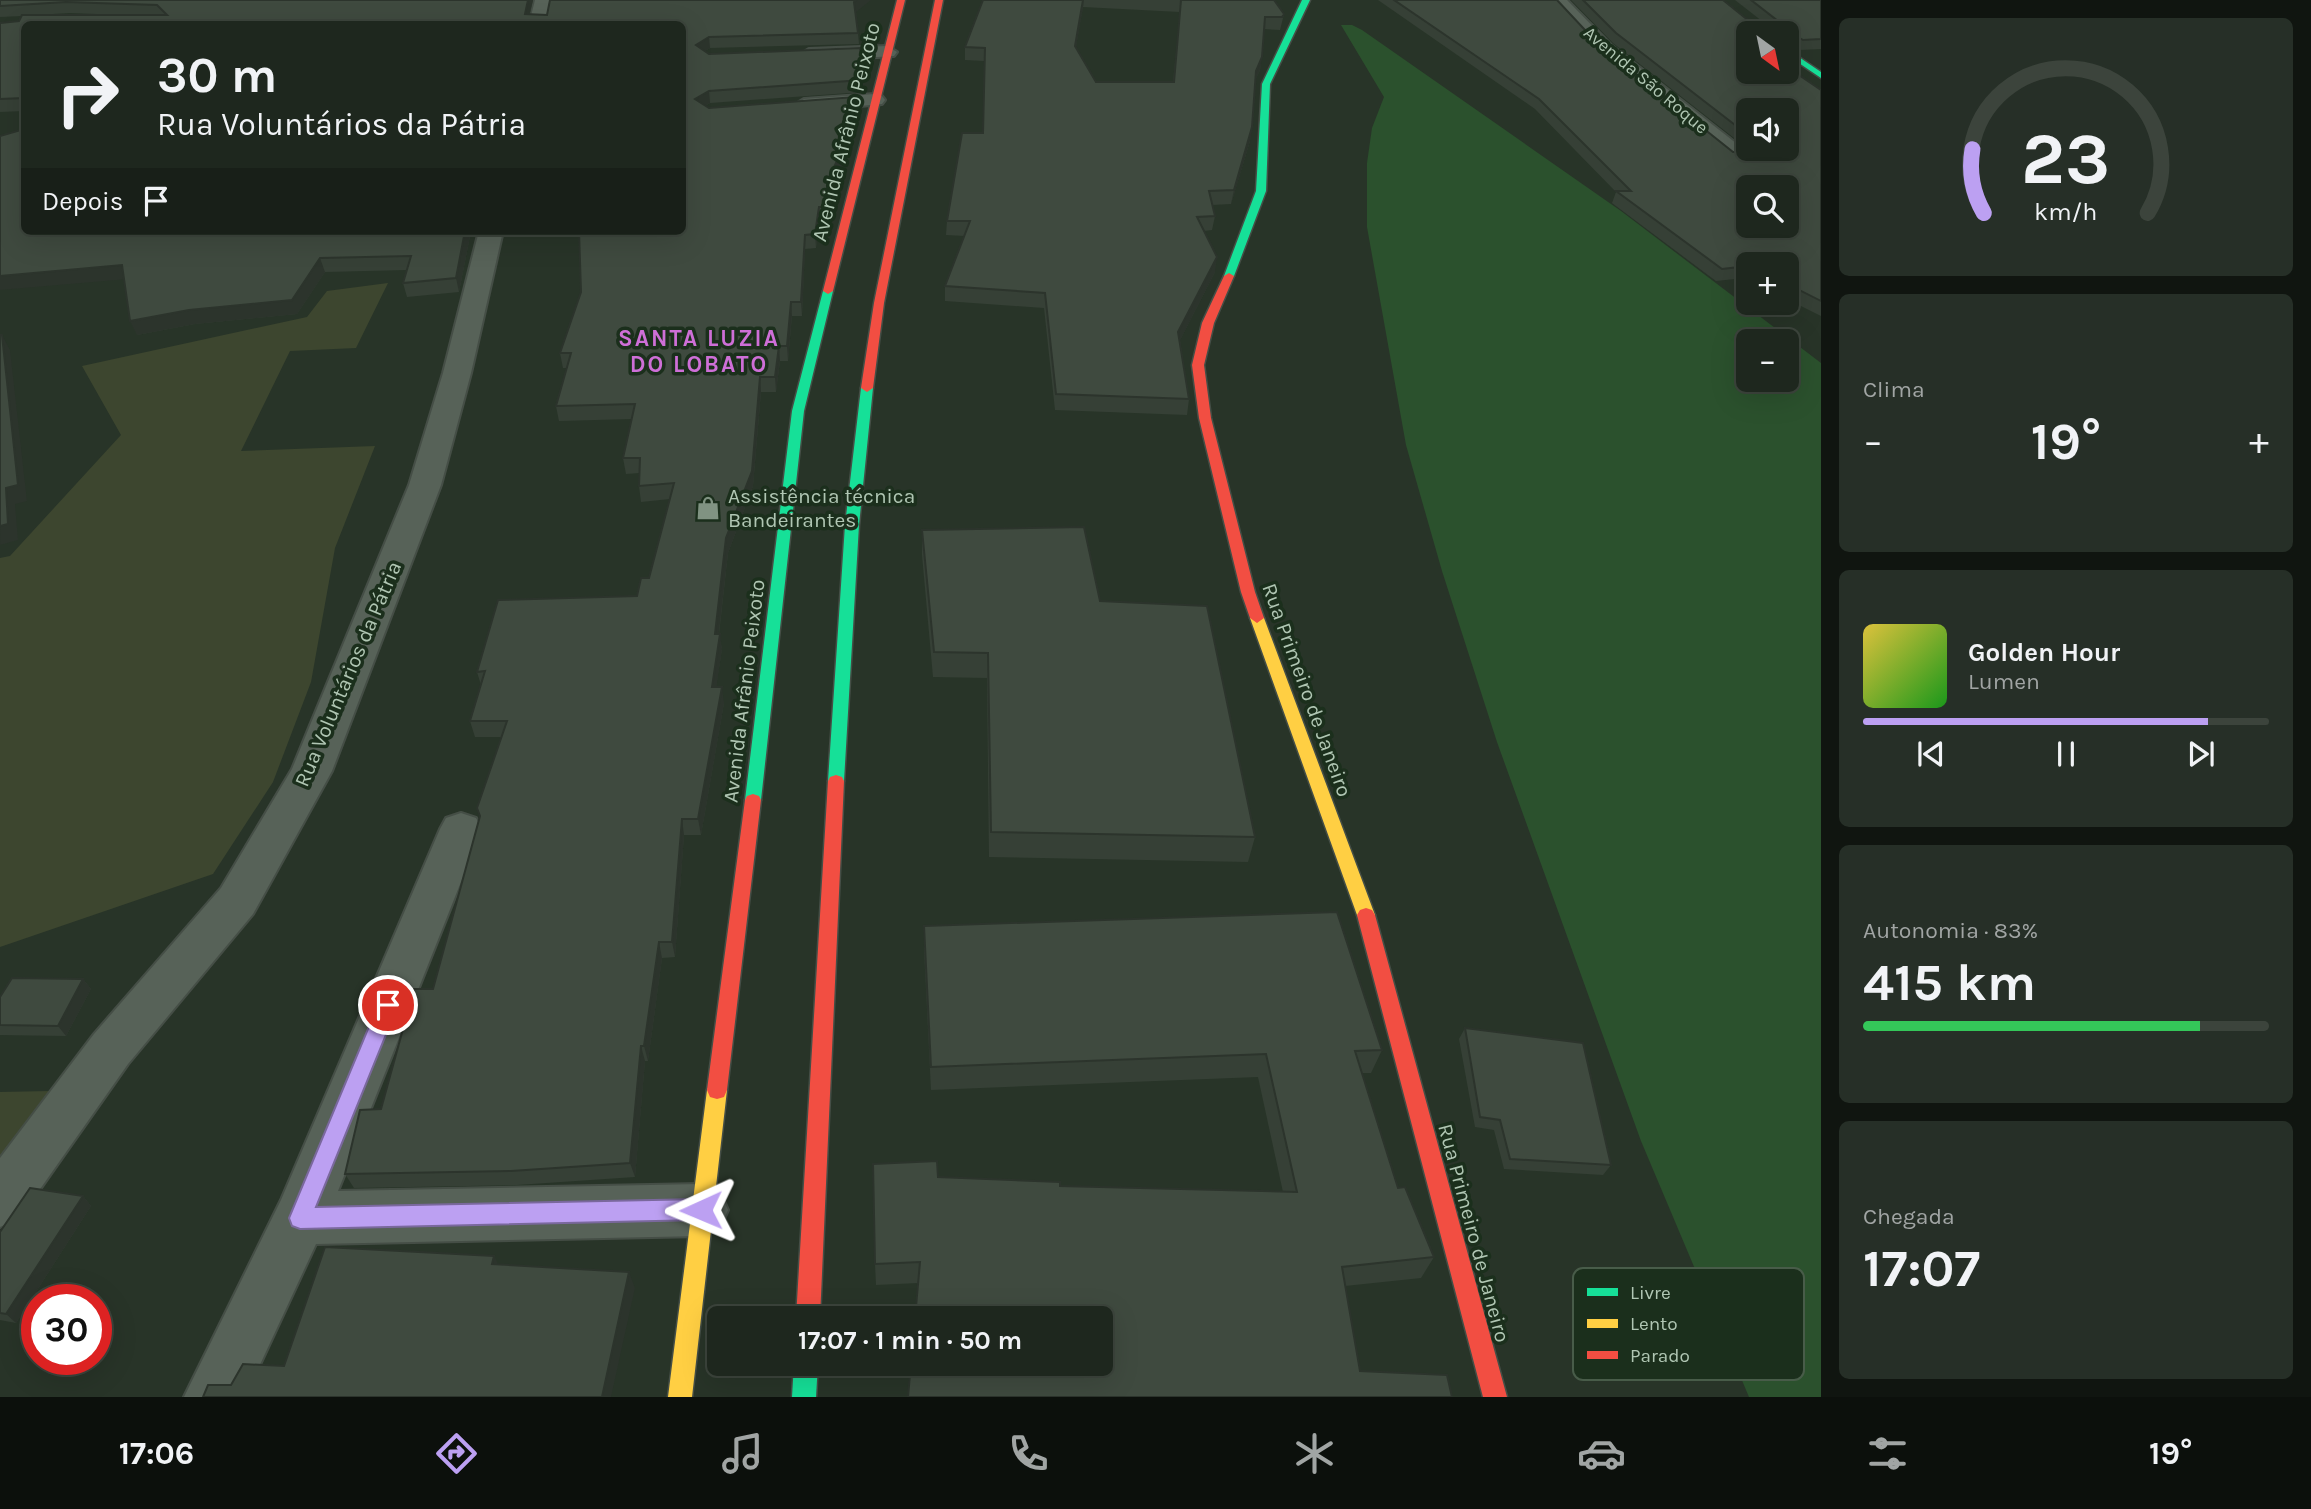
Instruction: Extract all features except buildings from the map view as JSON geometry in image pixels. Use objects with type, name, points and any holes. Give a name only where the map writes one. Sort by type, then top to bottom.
[{"type":"main road","name":"Avenida Afrânio Peixoto","points":[[680,1397],[701,1210],[738,934],[798,411],[901,0]]},
{"type":"main road","points":[[809,1306],[827,931],[852,525],[863,412],[879,303],[939,0]]},
{"type":"main road","name":"Rua Primeiro de Janeiro","points":[[1306,0],[1266,84],[1261,191],[1245,240],[1208,323],[1198,365],[1205,418],[1248,592],[1370,926],[1495,1397]]},
{"type":"main road","points":[[1799,60],[1817,73]]},
{"type":"main road","points":[[804,1397],[805,1376]]},
{"type":"street","points":[[539,21],[544,0]]},
{"type":"street","name":"Avenida São Roque","points":[[1557,0],[1604,49],[1736,154]]},
{"type":"street","points":[[789,56],[887,52]]},
{"type":"street","points":[[785,107],[875,100]]},
{"type":"street","name":"Rua Voluntários da Pátria","points":[[0,1201],[111,1049],[237,901],[312,771],[425,485],[457,373],[490,235]]},
{"type":"street","points":[[214,1397],[300,1218],[461,829]]},
{"type":"street","points":[[300,1218],[701,1210]]},
{"type":"shaded area","points":[[1341,25],[1352,25],[1362,30],[1621,211],[1736,298],[1736,315],[1758,315],[1776,329],[1736,329],[1736,392],[1799,392],[1799,346],[1821,363],[1821,1397],[1749,1397],[1742,1380],[1804,1380],[1804,1268],[1695,1268],[1641,1141],[1497,742],[1442,571],[1406,445],[1367,227],[1367,163],[1372,128],[1384,97]]},
{"type":"shaded area","points":[[388,283],[356,348],[290,351],[241,451],[375,446],[335,548],[311,682],[273,782],[213,874],[0,947],[0,558],[10,556],[121,435],[82,366],[307,317],[327,291]]},
{"type":"shaded area","points":[[50,1091],[0,1161],[0,1092]]},
{"type":"traffic: fast","points":[[1229,276],[1261,191],[1266,84],[1306,0]]},
{"type":"traffic: fast","points":[[1799,60],[1821,76]]},
{"type":"traffic: fast","points":[[753,800],[798,411],[828,291]]},
{"type":"traffic: fast","points":[[836,781],[852,525],[867,388]]},
{"type":"traffic: fast","points":[[804,1397],[805,1376]]},
{"type":"traffic: slow","points":[[1257,618],[1366,915]]},
{"type":"traffic: slow","points":[[680,1397],[717,1090]]},
{"type":"traffic: jam","points":[[828,291],[901,0]]},
{"type":"traffic: jam","points":[[867,388],[879,303],[939,0]]},
{"type":"traffic: jam","points":[[1229,276],[1208,323],[1198,365],[1205,418],[1248,592],[1257,618]]},
{"type":"traffic: jam","points":[[809,1306],[836,781]]},
{"type":"traffic: jam","points":[[717,1090],[753,800]]},
{"type":"traffic: jam","points":[[1366,915],[1495,1397]]},
{"type":"place","name":"Assistência técnica Bandeirantes","points":[[708,508]]},
{"type":"district","name":"SANTA LUZIA DO LOBATO","points":[[699,351]]},
{"type":"route","points":[[388,1005],[300,1218],[701,1210]]}]
